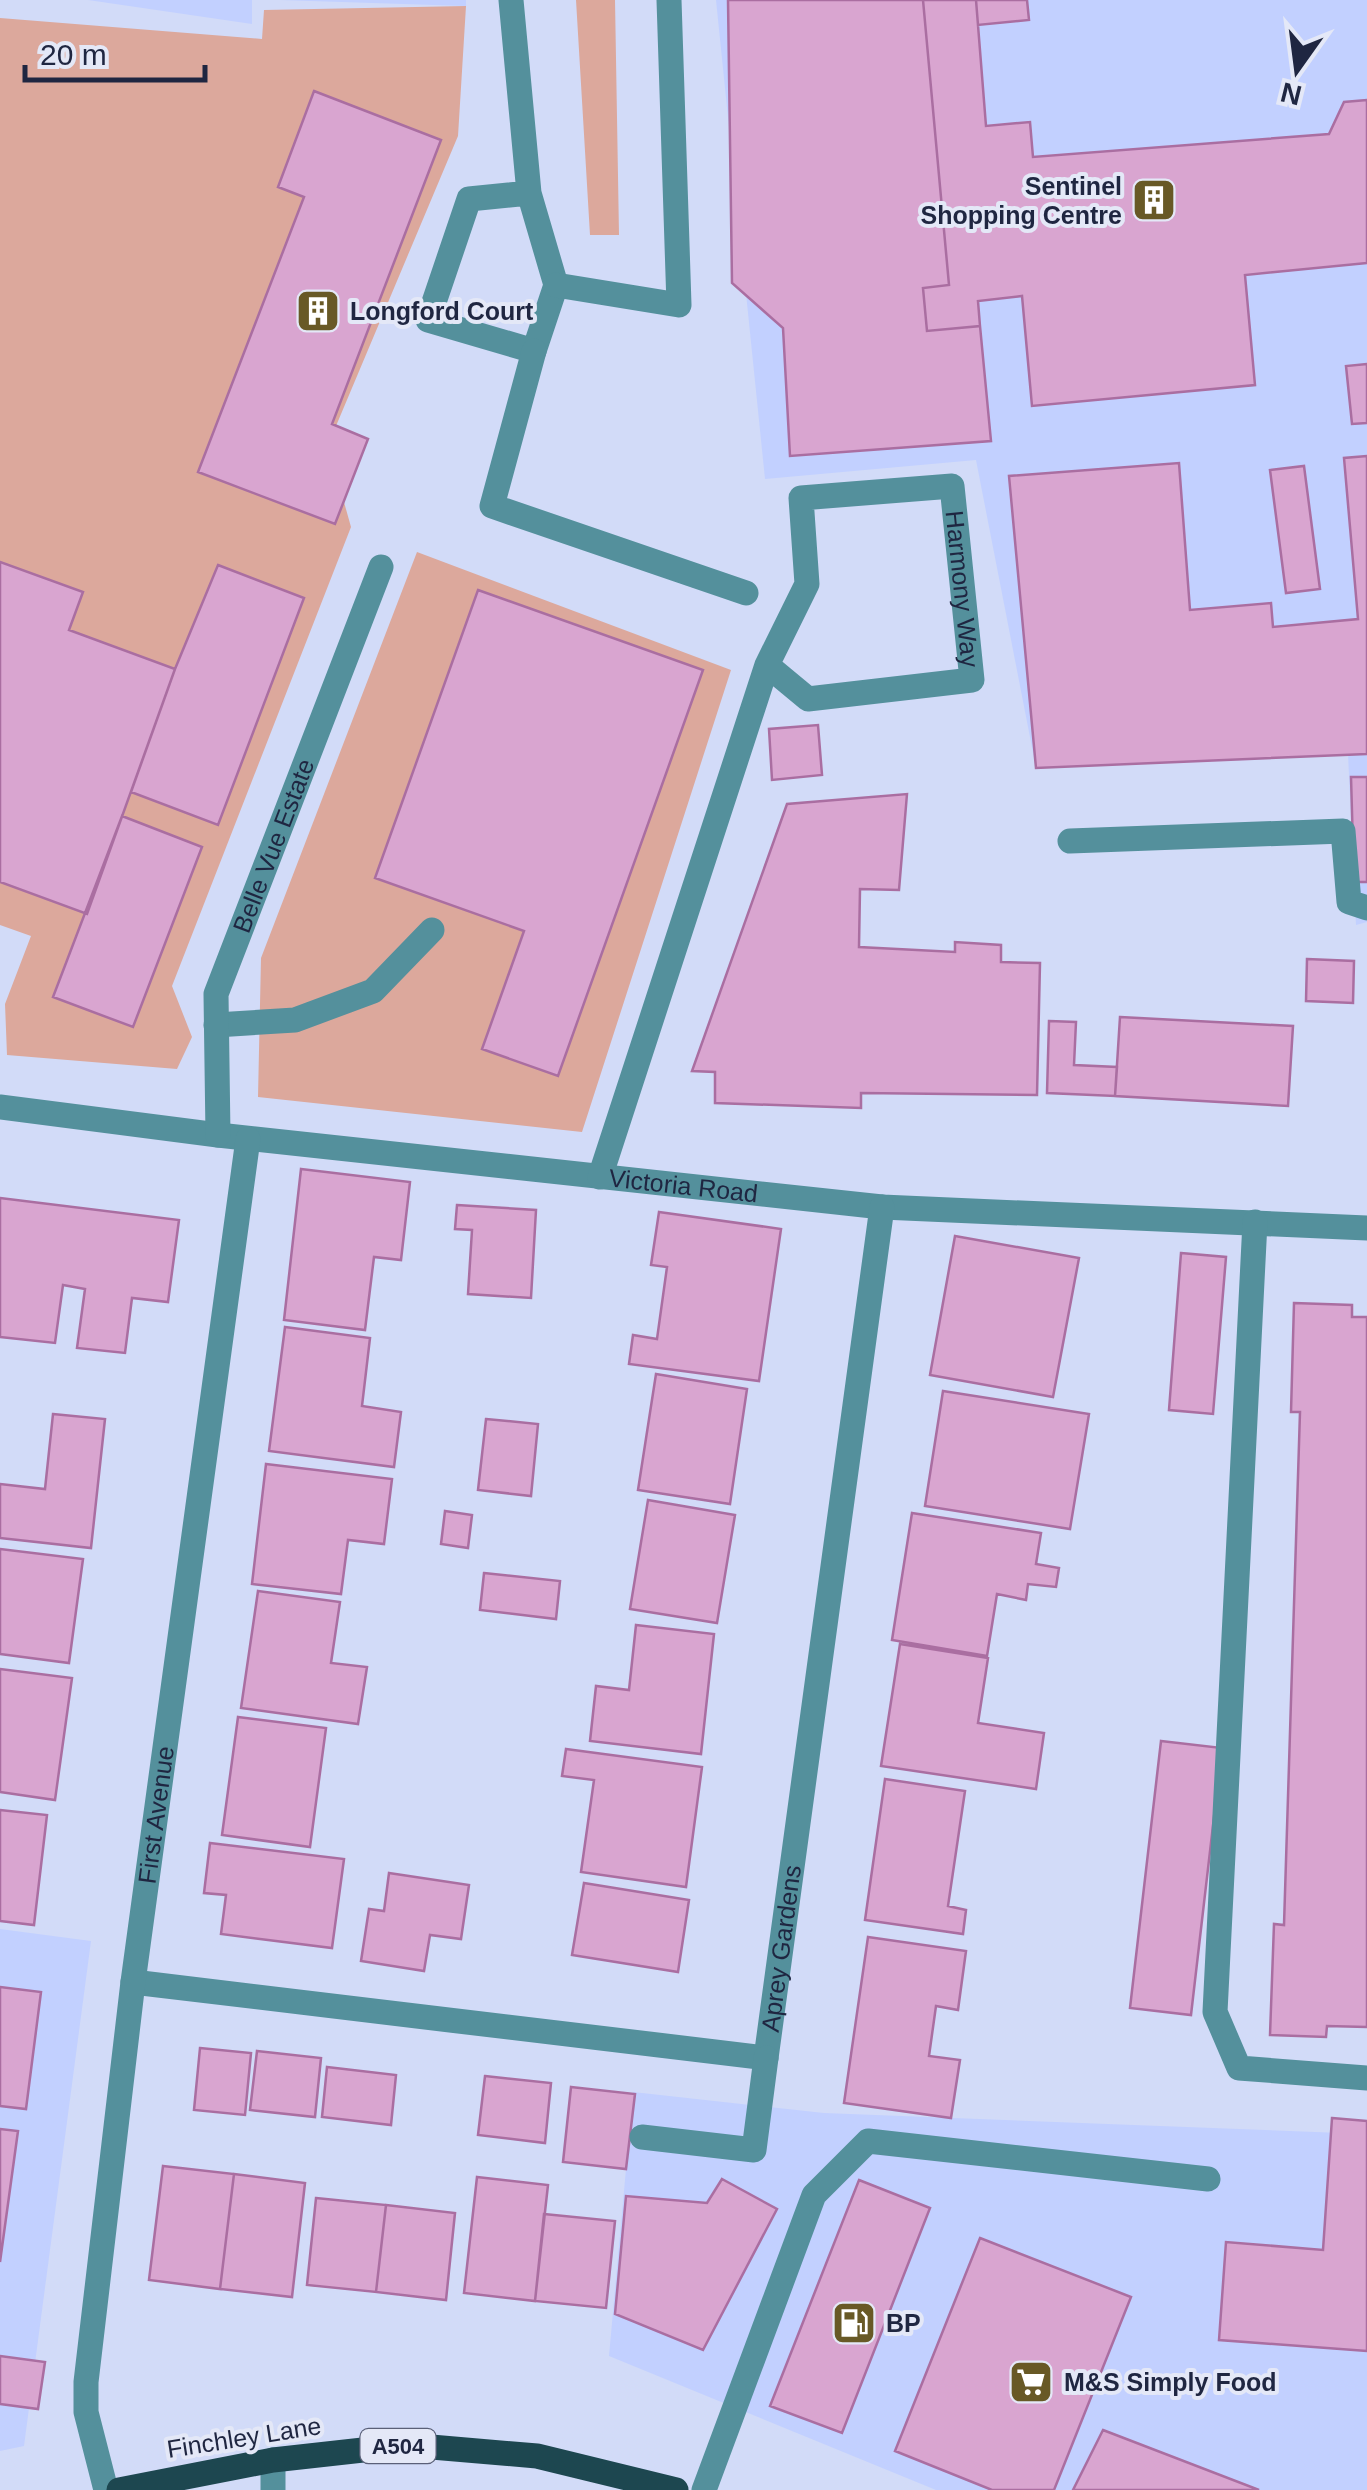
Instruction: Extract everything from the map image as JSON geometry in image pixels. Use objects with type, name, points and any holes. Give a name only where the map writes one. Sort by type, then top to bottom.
[{"type":"main road","name":"Finchley Lane","points":[[118,2490],[273,2460],[408,2445],[536,2456],[676,2490]]},
{"type":"street","points":[[511,0],[529,193],[556,285],[492,506],[746,593]]},
{"type":"street","points":[[556,285],[679,304],[670,0]]},
{"type":"street","points":[[529,193],[469,199],[428,320],[534,351]]},
{"type":"street","name":"Harmony Way","points":[[600,1177],[767,665],[807,584],[801,498],[952,486],[972,680],[808,699],[767,665]]},
{"type":"street","name":"Belle Vue Estate","points":[[218,1135],[216,994],[381,566]]},
{"type":"street","points":[[1070,842],[1343,831],[1349,902],[1367,908]]},
{"type":"street","points":[[216,1026],[296,1020],[373,992],[432,930]]},
{"type":"street","name":"Victoria Road","points":[[0,1107],[218,1135],[882,1207],[1367,1228]]},
{"type":"street","name":"First Avenue","points":[[106,2490],[86,2412],[86,2382],[132,1982],[248,1138]]},
{"type":"street","name":"Aprey Gardens","points":[[132,1982],[766,2058],[882,1207]]},
{"type":"street","points":[[1256,1222],[1215,2012],[1239,2068],[1367,2078]]},
{"type":"street","points":[[642,2137],[754,2150],[766,2058]]},
{"type":"street","points":[[704,2490],[814,2196],[868,2141],[1208,2179]]},
{"type":"street","points":[[273,2460],[273,2490]]},
{"type":"shaded area","points":[[88,0],[252,0],[252,24]]},
{"type":"shaded area","points":[[280,0],[466,0],[466,6]]},
{"type":"shaded area","points":[[576,0],[615,0],[619,235],[590,235]]},
{"type":"shaded area","points":[[716,0],[1367,0],[1367,922],[1356,925],[1348,754],[1036,768],[976,460],[765,479]]},
{"type":"shaded area","points":[[466,6],[458,136],[328,445],[351,527],[172,986],[192,1037],[177,1069],[7,1055],[5,1004],[31,936],[0,925],[0,18],[262,39],[264,10]]},
{"type":"shaded area","points":[[417,552],[731,670],[582,1132],[258,1097],[261,958]]},
{"type":"shaded area","points":[[0,1929],[91,1941],[24,2446],[0,2451]]},
{"type":"shaded area","points":[[633,2092],[824,2113],[1367,2134],[1367,2490],[936,2490],[609,2356]]},
{"type":"building","points":[[728,0],[923,0],[949,285],[923,288],[927,331],[980,326],[991,441],[790,456],[783,328],[732,283]]},
{"type":"building","name":"Sentinel Shopping Centre","points":[[923,0],[976,0],[986,126],[1030,122],[1033,157],[1329,134],[1344,102],[1367,100],[1367,263],[1245,275],[1255,385],[1032,406],[1022,296],[978,301],[980,326],[927,331],[923,288],[949,285]]},
{"type":"building","points":[[976,0],[1027,0],[1029,20],[978,25]]},
{"type":"building","name":"Longford Court","points":[[314,91],[441,140],[332,424],[368,439],[335,524],[198,472],[304,197],[278,187]]},
{"type":"building","points":[[1367,364],[1367,423],[1352,424],[1346,366]]},
{"type":"building","points":[[1367,456],[1367,754],[1036,768],[1009,476],[1179,463],[1190,610],[1271,603],[1273,627],[1358,619],[1344,458]]},
{"type":"building","points":[[1304,466],[1320,589],[1286,593],[1270,470]]},
{"type":"building","points":[[0,562],[83,592],[69,630],[175,669],[87,914],[0,882]]},
{"type":"building","points":[[218,565],[304,598],[218,825],[131,792]]},
{"type":"building","points":[[478,590],[703,670],[558,1076],[482,1049],[524,931],[375,878]]},
{"type":"building","points":[[818,725],[822,775],[772,780],[769,729]]},
{"type":"building","points":[[1351,777],[1367,777],[1367,882],[1354,882]]},
{"type":"building","points":[[907,794],[899,890],[860,889],[859,947],[955,952],[955,942],[1001,945],[1001,962],[1040,963],[1037,1095],[861,1093],[861,1108],[715,1103],[715,1072],[692,1071],[787,804]]},
{"type":"building","points":[[122,816],[202,847],[133,1027],[53,997]]},
{"type":"building","points":[[1307,959],[1354,961],[1353,1003],[1306,1001]]},
{"type":"building","points":[[1120,1017],[1293,1026],[1288,1106],[1115,1096]]},
{"type":"building","points":[[1049,1021],[1076,1022],[1074,1065],[1117,1067],[1115,1096],[1047,1093]]},
{"type":"building","points":[[301,1169],[410,1182],[401,1260],[374,1257],[365,1330],[284,1320]]},
{"type":"building","points":[[0,1198],[179,1220],[168,1302],[132,1298],[125,1353],[77,1348],[85,1289],[63,1285],[55,1343],[0,1337]]},
{"type":"building","points":[[457,1205],[536,1210],[531,1298],[468,1294],[472,1230],[455,1229]]},
{"type":"building","points":[[659,1212],[781,1229],[759,1381],[629,1364],[633,1335],[657,1339],[667,1267],[651,1265]]},
{"type":"building","points":[[955,1236],[1079,1258],[1053,1397],[930,1375]]},
{"type":"building","points":[[1181,1253],[1226,1257],[1213,1414],[1169,1410]]},
{"type":"building","points":[[1294,1303],[1352,1305],[1352,1317],[1367,1317],[1367,2027],[1327,2026],[1326,2037],[1270,2035],[1274,1924],[1284,1925],[1300,1412],[1291,1412]]},
{"type":"building","points":[[285,1327],[370,1338],[362,1406],[401,1412],[394,1467],[269,1451]]},
{"type":"building","points":[[656,1374],[747,1389],[730,1504],[638,1490]]},
{"type":"building","points":[[943,1391],[1089,1414],[1070,1529],[925,1506]]},
{"type":"building","points":[[53,1414],[105,1419],[91,1548],[0,1538],[0,1484],[45,1489]]},
{"type":"building","points":[[486,1419],[538,1424],[531,1496],[478,1490]]},
{"type":"building","points":[[266,1464],[392,1479],[384,1544],[348,1540],[341,1594],[252,1584]]},
{"type":"building","points":[[648,1500],[735,1515],[717,1623],[630,1609]]},
{"type":"building","points":[[445,1511],[472,1515],[468,1548],[441,1544]]},
{"type":"building","points":[[912,1513],[1041,1533],[1036,1564],[1059,1568],[1056,1587],[1028,1584],[1026,1600],[997,1594],[987,1656],[892,1640]]},
{"type":"building","points":[[0,1549],[83,1559],[69,1663],[0,1654]]},
{"type":"building","points":[[484,1573],[560,1581],[556,1619],[480,1610]]},
{"type":"building","points":[[258,1591],[340,1602],[331,1663],[367,1667],[358,1724],[241,1708]]},
{"type":"building","points":[[636,1625],[714,1634],[701,1754],[590,1741],[596,1686],[629,1690]]},
{"type":"building","points":[[900,1644],[988,1658],[978,1723],[1044,1733],[1036,1789],[881,1766]]},
{"type":"building","points":[[0,1669],[72,1678],[55,1800],[0,1792]]},
{"type":"building","points":[[238,1717],[326,1728],[310,1847],[222,1835]]},
{"type":"building","points":[[1161,1741],[1222,1748],[1191,2015],[1130,2008]]},
{"type":"building","points":[[566,1749],[702,1767],[686,1887],[581,1872],[594,1780],[562,1776]]},
{"type":"building","points":[[885,1779],[965,1791],[948,1906],[966,1910],[963,1934],[865,1920]]},
{"type":"building","points":[[0,1810],[47,1815],[34,1925],[0,1921]]},
{"type":"building","points":[[210,1843],[344,1859],[332,1948],[221,1934],[226,1895],[204,1893]]},
{"type":"building","points":[[389,1873],[469,1885],[461,1939],[430,1935],[424,1971],[361,1961],[369,1909],[384,1911]]},
{"type":"building","points":[[584,1883],[689,1900],[678,1972],[572,1955]]},
{"type":"building","points":[[868,1937],[966,1951],[958,2010],[936,2006],[929,2056],[960,2060],[951,2118],[844,2103]]},
{"type":"building","points":[[0,1987],[41,1992],[26,2109],[0,2106]]},
{"type":"building","points":[[200,2048],[251,2053],[245,2115],[194,2110]]},
{"type":"building","points":[[257,2051],[321,2058],[315,2117],[250,2110]]},
{"type":"building","points":[[327,2067],[396,2075],[391,2125],[322,2117]]},
{"type":"building","points":[[485,2076],[551,2083],[545,2143],[478,2135]]},
{"type":"building","points":[[571,2087],[635,2094],[626,2169],[563,2162]]},
{"type":"building","points":[[1332,2118],[1367,2121],[1367,2351],[1219,2340],[1226,2242],[1323,2250]]},
{"type":"building","points":[[0,2129],[18,2131],[0,2262]]},
{"type":"building","points":[[163,2166],[234,2174],[220,2289],[149,2280]]},
{"type":"building","points":[[234,2174],[305,2183],[292,2297],[220,2289]]},
{"type":"building","points":[[477,2177],[548,2185],[535,2301],[464,2293]]},
{"type":"building","points":[[722,2179],[777,2209],[703,2350],[615,2314],[626,2196],[707,2203]]},
{"type":"building","points":[[859,2180],[930,2208],[842,2433],[770,2406]]},
{"type":"building","points":[[316,2198],[386,2205],[376,2292],[307,2285]]},
{"type":"building","points":[[386,2205],[455,2213],[446,2300],[376,2292]]},
{"type":"building","points":[[544,2214],[615,2221],[606,2308],[535,2301]]},
{"type":"building","points":[[980,2238],[1131,2297],[1054,2490],[992,2490],[895,2451]]},
{"type":"building","points":[[0,2356],[45,2362],[38,2409],[0,2404]]},
{"type":"building","points":[[1103,2430],[1259,2490],[1073,2490]]},
{"type":"place","name":"Sentinel Shopping Centre","points":[[1154,200]]},
{"type":"place","name":"Longford Court","points":[[318,311]]},
{"type":"place","name":"BP","points":[[854,2323]]},
{"type":"place","name":"M&S Simply Food","points":[[1031,2382]]}]
